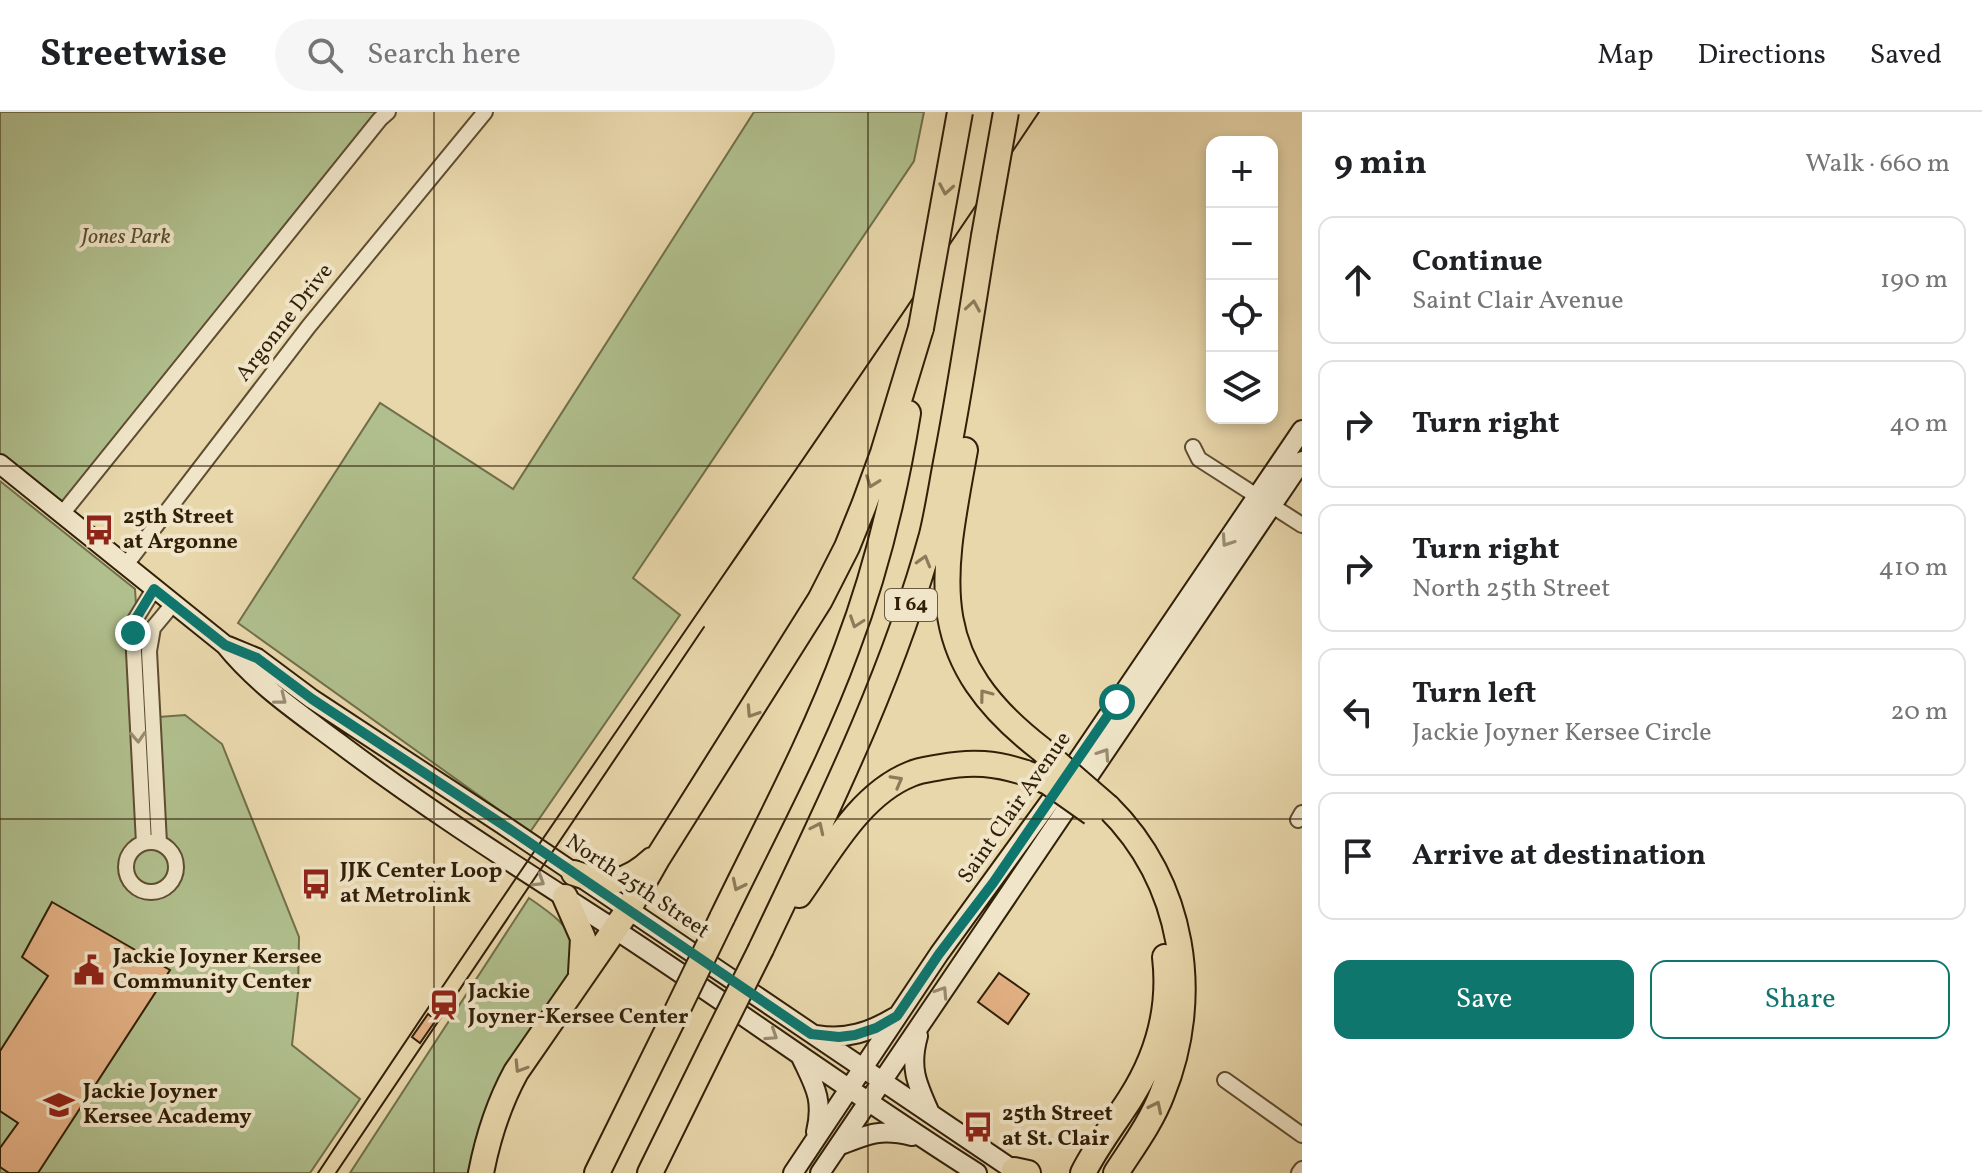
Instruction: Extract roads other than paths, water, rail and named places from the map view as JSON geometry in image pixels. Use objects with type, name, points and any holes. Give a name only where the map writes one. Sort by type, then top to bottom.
[{"type":"highway","name":"I 64","points":[[597,1173],[808,743],[847,649],[893,492],[960,112]]},
{"type":"highway","name":"I 64","points":[[650,1173],[761,949],[853,753],[898,643],[933,530],[965,367],[1006,112]]},
{"type":"highway","points":[[481,1173],[491,1127],[502,1098],[533,1046],[621,920],[800,636],[847,547],[883,453],[921,328]]},
{"type":"highway","points":[[965,367],[972,412],[953,518],[946,583],[952,629],[960,656],[991,703],[1012,727],[1041,749],[1103,813],[1138,865],[1151,892],[1164,943],[1167,969],[1161,1031],[1154,1053],[1131,1099],[1098,1145],[1083,1173]]},
{"type":"highway","points":[[761,949],[849,824],[888,786],[912,774],[967,762],[987,762],[1048,782],[1131,829],[1165,892],[1177,933],[1183,1000],[1173,1063],[1162,1095],[1116,1173]]},
{"type":"highway","points":[[574,873],[609,882],[623,880],[636,874],[663,850]]},
{"type":"highway","points":[[565,897],[583,938],[584,959],[580,980]]},
{"type":"highway","points":[[1064,1173],[1077,1167],[1098,1145]]},
{"type":"main road","name":"Saint Clair Avenue","points":[[820,1173],[1264,502],[1302,430]]},
{"type":"main road","name":"Saint Clair Avenue","points":[[793,1173],[897,1016],[1053,797],[1264,502],[1302,461]]},
{"type":"main road","name":"North 25th Street","points":[[0,464],[225,645],[247,672],[464,833],[565,897],[621,920],[811,1034],[1020,1172]]},
{"type":"main road","name":"North 25th Street","points":[[225,645],[257,658],[312,699],[574,873],[621,920],[798,1052],[867,1102],[977,1173]]},
{"type":"main road","points":[[811,1034],[855,1035],[897,1016]]},
{"type":"main road","points":[[920,1025],[913,1063],[917,1086],[930,1113]]},
{"type":"main road","points":[[798,1052],[818,1091],[820,1103],[813,1143]]},
{"type":"main road","points":[[838,1146],[870,1133],[885,1131],[922,1138]]},
{"type":"street","points":[[62,514],[388,112]]},
{"type":"street","name":"Argonne Drive","points":[[125,566],[309,326],[485,112]]},
{"type":"street","points":[[1193,447],[1199,459],[1302,525]]},
{"type":"street","points":[[154,589],[135,620],[133,633],[152,843],[149,651],[153,628],[173,604]]},
{"type":"street","points":[[1225,1080],[1302,1135]]},
{"type":"tram line","points":[[318,1173],[1039,112]]},
{"type":"tram line","points":[[336,1173],[704,627]]},
{"type":"place","name":"25th Street at Argonne","points":[[99,530]]},
{"type":"place","name":"JJK Center Loop at Metrolink","points":[[316,884]]},
{"type":"place","name":"Jackie Joyner Kersee Community Center","points":[[89,970]]},
{"type":"place","name":"Jackie Joyner-Kersee Center","points":[[444,1005]]},
{"type":"place","name":"Jackie Joyner Kersee Academy","points":[[59,1105]]},
{"type":"place","name":"25th Street at St. Clair","points":[[978,1127]]},
{"type":"park label","name":"Jones Park","points":[[126,237]]}]
